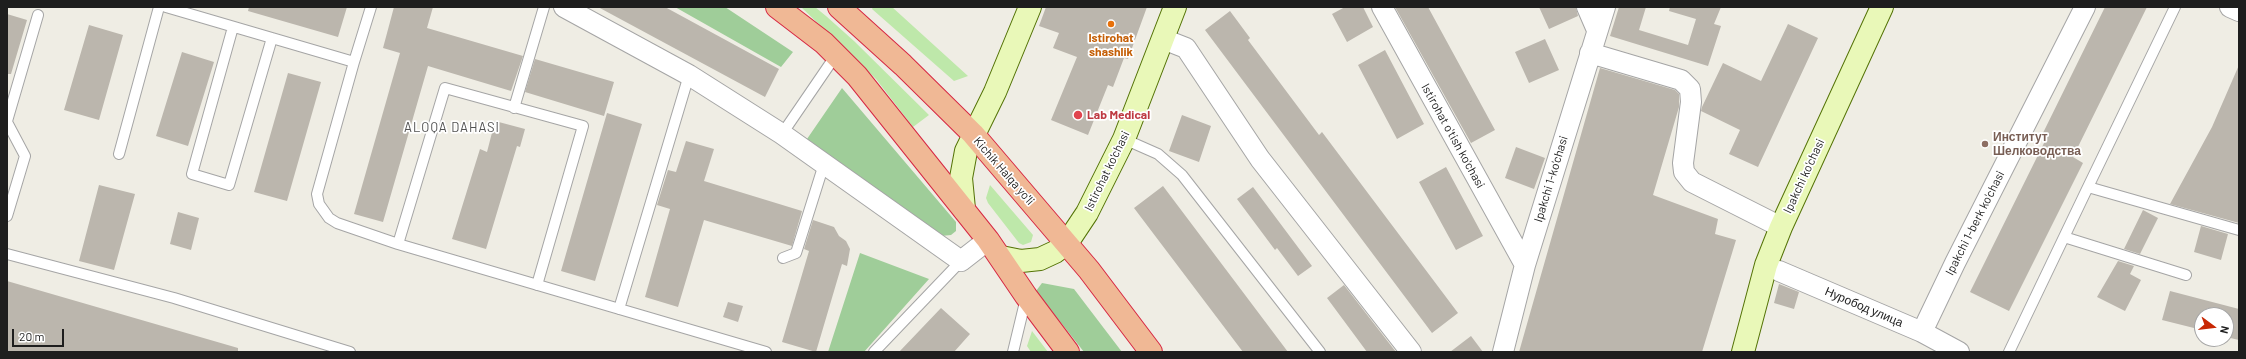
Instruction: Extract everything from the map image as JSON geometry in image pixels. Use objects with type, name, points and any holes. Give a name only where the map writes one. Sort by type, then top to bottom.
[{"type":"highway","points":[[777,7],[836,55],[911,141],[995,249],[1026,296],[1068,352]]},
{"type":"highway","name":"Kichik Halqa yo'li","points":[[839,7],[903,65],[973,134],[1067,243],[1151,352]]},
{"type":"main road","points":[[964,209],[961,188],[962,167],[973,134],[995,92],[1030,7]]},
{"type":"main road","name":"Istirohat ko'chasi","points":[[995,249],[1021,260],[1040,259],[1067,243],[1087,213],[1124,139],[1175,7]]},
{"type":"main road","name":"Ipakchi ko'chasi","points":[[1743,352],[1773,268],[1781,227],[1879,8]]},
{"type":"street","points":[[564,7],[689,75],[782,134],[961,261],[995,249]]},
{"type":"street","name":"Istirohat o'tish ko'chasi","points":[[1382,7],[1525,265]]},
{"type":"street","points":[[1587,7],[1597,30]]},
{"type":"street","name":"Ipakchi 1-ko'chasi","points":[[1503,352],[1525,265],[1605,7]]},
{"type":"street","name":"Ipakchi 1-berk ko'chasi","points":[[1922,332],[1955,263],[2085,7]]},
{"type":"street","points":[[2230,7],[2239,11]]},
{"type":"street","points":[[1163,39],[1186,48],[1260,159],[1411,352]]},
{"type":"street","points":[[1590,53],[1681,80],[1690,89],[1691,102],[1683,163],[1684,172],[1692,182],[1781,227]]},
{"type":"street","name":"Нуробод улица","points":[[1773,268],[1922,332],[1960,352]]},
{"type":"lane","points":[[119,154],[159,7]]},
{"type":"lane","points":[[166,7],[354,62]]},
{"type":"lane","points":[[371,7],[317,194],[322,211],[337,223],[398,244],[766,352]]},
{"type":"lane","points":[[514,108],[544,7]]},
{"type":"lane","points":[[2009,352],[2175,7]]},
{"type":"lane","points":[[7,216],[25,156],[7,121],[38,15]]},
{"type":"lane","points":[[233,27],[192,174],[229,185],[272,38]]},
{"type":"lane","points":[[782,134],[836,55]]},
{"type":"lane","points":[[619,309],[689,75]]},
{"type":"lane","points":[[398,244],[445,88],[583,126],[537,284]]},
{"type":"lane","points":[[1124,139],[1158,154],[1182,175],[1320,352]]},
{"type":"lane","points":[[783,258],[796,253],[824,164]]},
{"type":"lane","points":[[2088,186],[2239,230]]},
{"type":"lane","points":[[2064,237],[2186,275]]},
{"type":"lane","points":[[7,254],[174,298],[350,352]]},
{"type":"lane","points":[[874,352],[961,261]]},
{"type":"lane","points":[[1016,350],[1026,296]]},
{"type":"green space","points":[[675,7],[725,7],[793,52],[781,67]]},
{"type":"green space","points":[[801,7],[815,7],[826,16],[854,41],[929,115],[913,127],[876,79]]},
{"type":"green space","points":[[873,7],[892,7],[968,76],[954,81],[872,9]]},
{"type":"green space","points":[[842,88],[956,222],[956,231],[951,235],[941,236],[807,139]]},
{"type":"green space","points":[[990,185],[1033,235],[1031,242],[1023,245],[1019,243],[988,203],[986,198]]},
{"type":"green space","points":[[860,253],[929,279],[864,352],[828,352]]},
{"type":"green space","points":[[1042,283],[1074,289],[1122,352],[1084,352],[1036,291]]},
{"type":"green space","points":[[1032,331],[1048,352],[1031,352],[1027,346]]},
{"type":"building","points":[[249,7],[347,7],[338,37],[248,11]]},
{"type":"building","points":[[394,7],[433,7],[427,28],[523,56],[511,91],[428,66],[383,222],[354,214],[400,53],[383,48]]},
{"type":"building","points":[[598,7],[665,7],[779,69],[765,97]]},
{"type":"building","points":[[1046,7],[1147,7],[1128,59],[1124,58],[1113,87],[1108,85],[1088,135],[1051,120],[1077,57],[1053,48],[1059,33],[1039,26]]},
{"type":"building","points":[[1345,7],[1363,7],[1373,27],[1347,42],[1332,14]]},
{"type":"building","points":[[1395,7],[1428,7],[1495,130],[1471,143]]},
{"type":"building","points":[[1539,7],[1576,7],[1578,16],[1549,29]]},
{"type":"building","points":[[1619,7],[1646,7],[1639,30],[1688,45],[1696,19],[1669,11],[1670,7],[1721,7],[1714,24],[1721,26],[1708,66],[1610,36]]},
{"type":"building","points":[[2105,7],[2147,7],[2073,157],[2083,163],[2009,311],[1970,292],[2046,139],[2041,137]]},
{"type":"building","points":[[1230,11],[1250,38],[1248,40],[1319,135],[1322,132],[1458,313],[1432,333],[1205,30]]},
{"type":"building","points":[[7,14],[27,20],[11,74],[7,74]]},
{"type":"building","points":[[1788,24],[1818,38],[1758,167],[1729,154],[1740,130],[1701,111],[1723,63],[1761,81]]},
{"type":"building","points":[[89,25],[123,35],[99,120],[64,110]]},
{"type":"building","points":[[1545,39],[1559,70],[1529,83],[1515,52]]},
{"type":"building","points":[[1385,50],[1424,124],[1397,139],[1358,65]]},
{"type":"building","points":[[182,52],[214,62],[188,146],[156,136]]},
{"type":"building","points":[[535,59],[614,82],[604,116],[525,92]]},
{"type":"building","points":[[2239,65],[2239,223],[2170,204],[2212,127]]},
{"type":"building","points":[[1600,68],[1675,90],[1679,94],[1679,107],[1653,195],[1718,219],[1715,234],[1736,240],[1702,352],[1519,352]]},
{"type":"building","points":[[288,73],[321,82],[287,201],[254,192]]},
{"type":"building","points":[[607,113],[642,124],[595,281],[561,271]]},
{"type":"building","points":[[1182,115],[1211,126],[1199,162],[1169,151]]},
{"type":"building","points":[[495,121],[525,129],[520,147],[517,146],[486,249],[452,239],[480,149],[487,152]]},
{"type":"building","points":[[686,141],[714,149],[704,181],[802,211],[792,246],[704,220],[678,307],[645,297],[670,209],[657,205],[668,170],[676,172]]},
{"type":"building","points":[[1516,147],[1545,158],[1534,189],[1505,178]]},
{"type":"building","points":[[1446,167],[1483,236],[1456,250],[1419,182]]},
{"type":"building","points":[[99,185],[135,194],[114,270],[79,261]]},
{"type":"building","points":[[1163,186],[1288,352],[1243,352],[1134,208]]},
{"type":"building","points":[[1253,187],[1312,266],[1298,276],[1277,248],[1275,250],[1237,199]]},
{"type":"building","points":[[2143,210],[2158,218],[2140,254],[2124,249]]},
{"type":"building","points":[[178,212],[199,218],[191,250],[170,244]]},
{"type":"building","points":[[813,220],[834,227],[839,236],[846,241],[850,249],[847,266],[842,264],[816,352],[782,342],[809,251],[804,249]]},
{"type":"building","points":[[2201,226],[2228,234],[2221,260],[2194,252]]},
{"type":"building","points":[[2118,261],[2134,266],[2130,274],[2141,280],[2125,311],[2097,297]]},
{"type":"building","points":[[7,281],[238,348],[238,352],[7,352]]},
{"type":"building","points":[[1779,284],[1799,292],[1794,309],[1774,303]]},
{"type":"building","points":[[1344,285],[1396,352],[1367,352],[1327,298]]},
{"type":"building","points":[[2170,291],[2231,307],[2194,307],[2194,328],[2162,320]]},
{"type":"building","points":[[728,302],[743,306],[738,322],[723,317]]},
{"type":"building","points":[[941,308],[970,334],[954,352],[899,352]]},
{"type":"building","points":[[2234,308],[2239,309],[2239,340],[2234,339]]},
{"type":"building","points":[[1471,336],[1483,352],[1450,352]]},
{"type":"place","name":"Istirohat shashlik","points":[[1111,24]]},
{"type":"place","name":"Lab Medical","points":[[1078,115]]},
{"type":"place","name":"Институт Шелководства","points":[[1985,144]]},
{"type":"district","name":"ALOQA DAHASI","points":[[452,128]]}]
